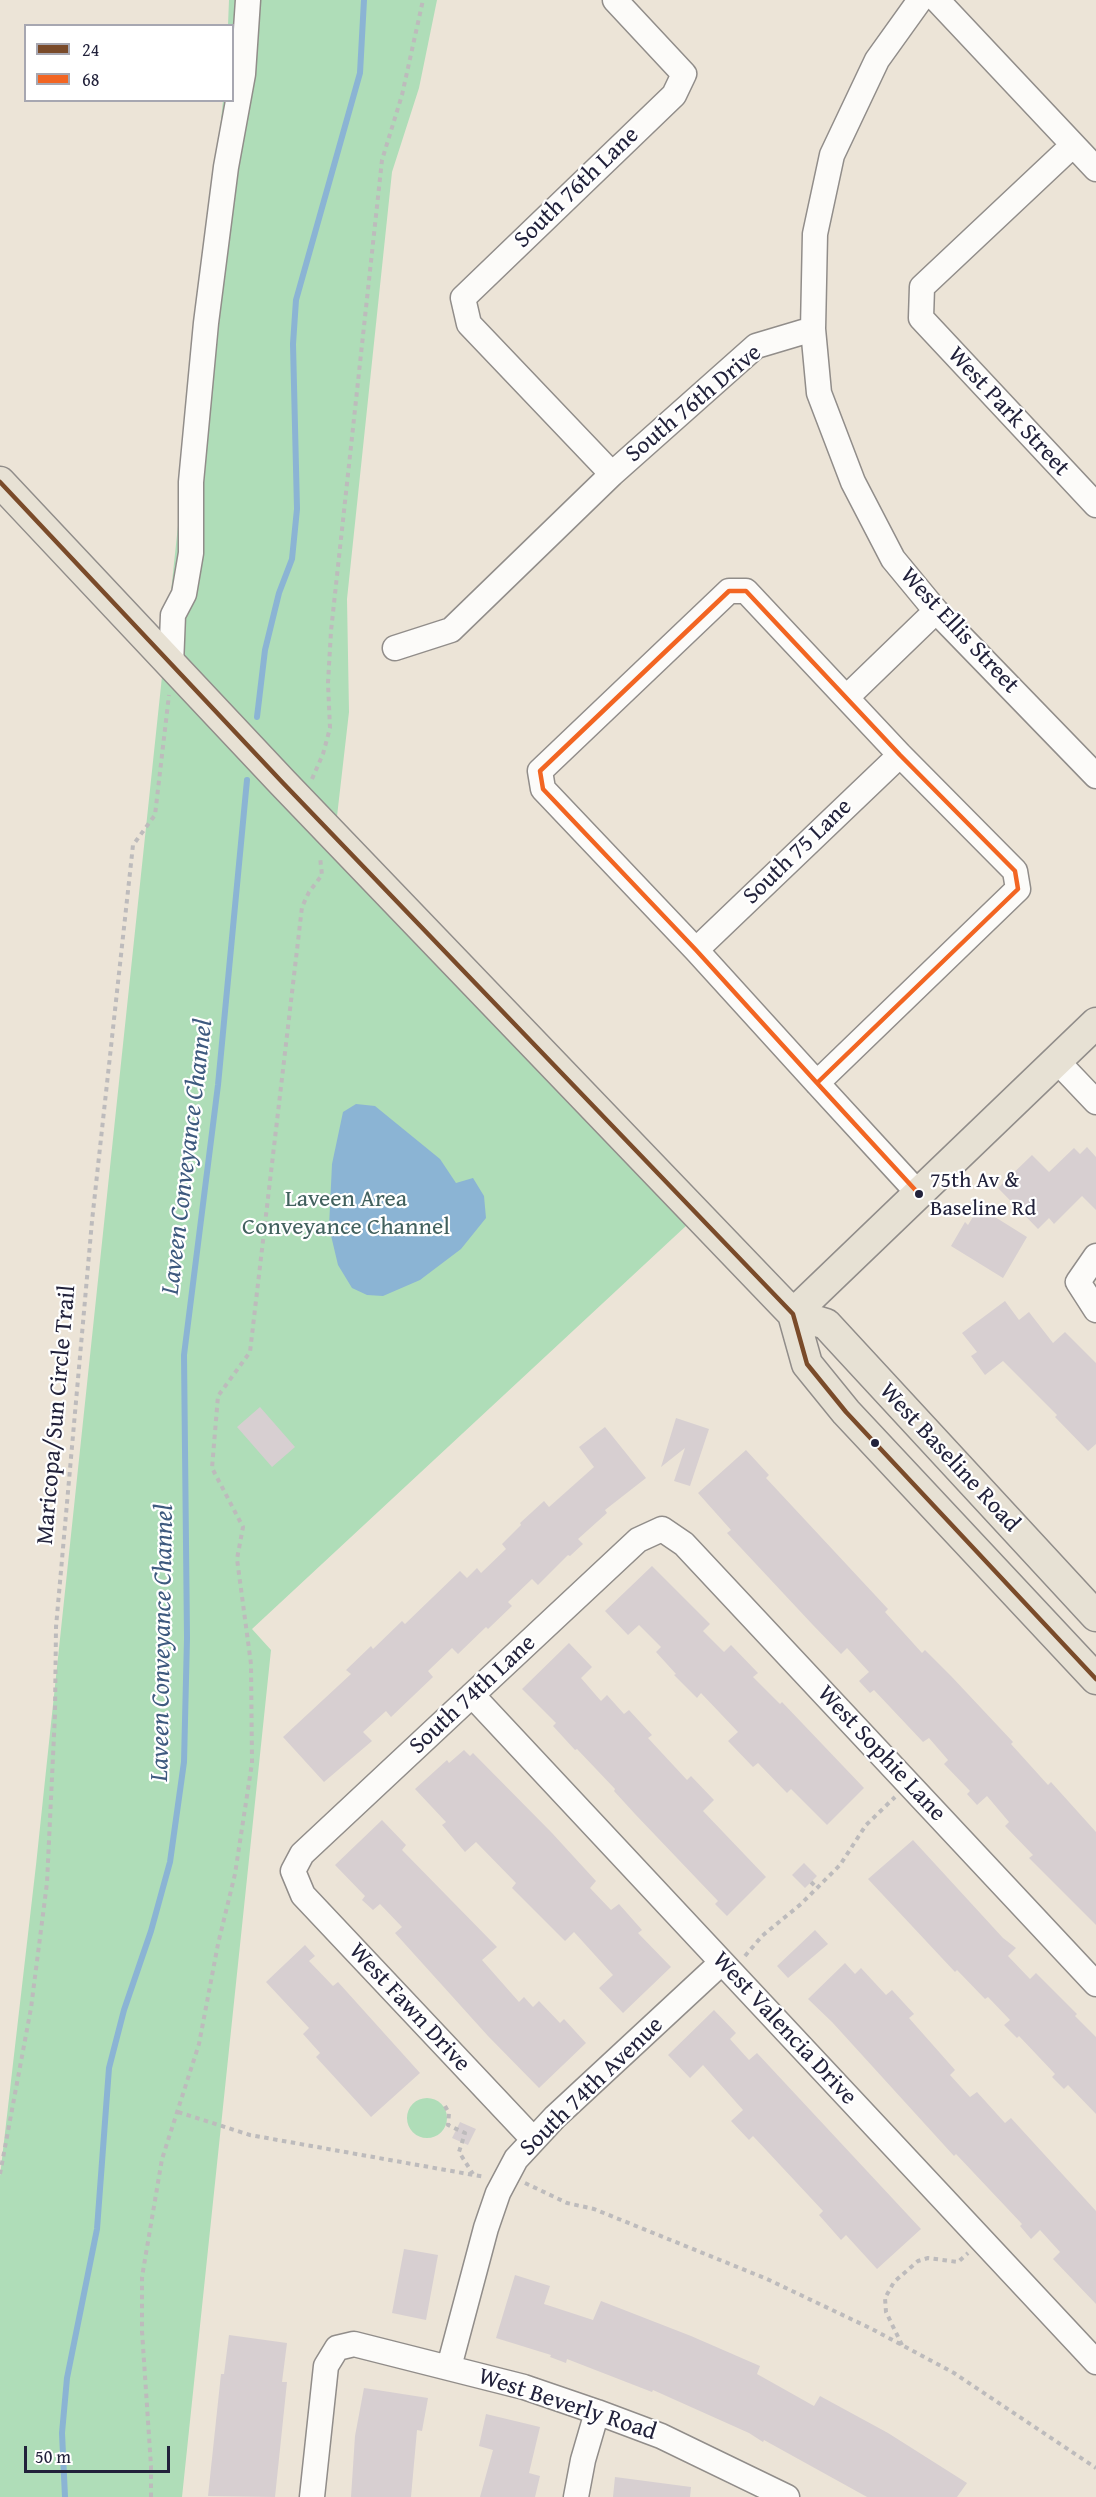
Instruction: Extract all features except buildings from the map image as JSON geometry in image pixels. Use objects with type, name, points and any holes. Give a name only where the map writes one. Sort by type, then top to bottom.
[{"type":"main road","name":"West Baseline Road","points":[[0,482],[283,783],[794,1314],[826,1324],[1096,1616]]},
{"type":"main road","points":[[794,1314],[1096,1023]]},
{"type":"main road","name":"West Baseline Road","points":[[794,1314],[807,1364],[846,1412],[1096,1679]]},
{"type":"street","points":[[171,665],[173,615],[184,594],[190,553],[191,482],[205,335],[223,188],[243,74],[248,0]]},
{"type":"street","name":"South 76th Lane","points":[[612,474],[469,324],[463,298],[674,95],[684,74],[615,0]]},
{"type":"street","points":[[813,329],[815,234],[832,155],[877,60],[920,0]]},
{"type":"street","points":[[937,0],[1096,169]]},
{"type":"street","name":"West Park Street","points":[[1073,145],[921,287],[921,318],[1096,506]]},
{"type":"street","name":"South 76th Drive","points":[[395,648],[451,630],[612,474],[756,346],[813,329]]},
{"type":"street","name":"West Ellis Street","points":[[813,329],[819,393],[854,482],[893,559],[936,611],[1093,767]]},
{"type":"street","points":[[817,1083],[1018,889],[1015,872],[900,755],[746,591],[729,591],[540,771],[543,789],[696,950],[817,1083],[919,1194]]},
{"type":"street","points":[[847,697],[936,611]]},
{"type":"street","name":"South 75 Lane","points":[[696,950],[900,755]]},
{"type":"street","points":[[1057,1061],[1096,1102]]},
{"type":"street","points":[[1096,1257],[1078,1282],[1096,1310]]},
{"type":"street","name":"South 74th Lane","points":[[293,1871],[302,1854],[639,1540],[662,1529]]},
{"type":"street","name":"West Sophie Lane","points":[[662,1529],[684,1544],[1096,1984]]},
{"type":"street","name":"West Valencia Drive","points":[[472,1695],[1096,2362]]},
{"type":"street","name":"West Fawn Drive","points":[[293,1871],[303,1895],[533,2139]]},
{"type":"street","name":"South 74th Avenue","points":[[449,2367],[486,2228],[502,2186],[516,2159],[533,2139],[726,1968]]},
{"type":"street","name":"West Beverly Road","points":[[312,2497],[326,2366],[337,2348],[354,2344],[524,2387],[597,2412],[661,2436],[787,2497]]},
{"type":"street","points":[[576,2497],[583,2460],[597,2412]]},
{"type":"path","points":[[314,814],[309,789],[330,729],[328,683],[331,631],[382,160],[402,95],[423,0]]},
{"type":"path","name":"Maricopa/Sun Circle Trail","points":[[0,2174],[31,2008],[47,1883],[55,1714],[56,1627],[92,1221],[131,857],[133,845],[155,815],[163,757],[171,665]]},
{"type":"path","points":[[151,2497],[142,2331],[142,2277],[162,2159],[199,2044],[218,1944],[235,1875],[252,1763],[251,1664],[237,1559],[243,1527],[212,1468],[218,1396],[250,1352],[302,907],[309,892],[322,876],[320,855]]},
{"type":"path","points":[[726,1968],[840,1865],[866,1825],[908,1783]]},
{"type":"path","points":[[811,1882],[816,1888]]},
{"type":"path","points":[[445,2106],[449,2113],[448,2125],[465,2133],[459,2152],[473,2174]]},
{"type":"path","points":[[178,2112],[250,2135],[473,2174],[502,2186],[526,2184],[567,2203],[594,2209],[767,2279],[903,2346],[954,2373],[1096,2469]]},
{"type":"path","points":[[903,2346],[886,2312],[885,2298],[894,2282],[918,2261],[928,2258],[958,2262],[981,2240]]},
{"type":"green space","name":"Laveen Area Conveyance Channel","points":[[229,0],[437,0],[419,88],[392,172],[347,599],[349,712],[333,851],[687,1225],[252,1629],[271,1650],[182,2497],[0,2497],[0,2176],[36,1865],[223,102],[234,102],[234,24],[228,24]]},
{"type":"green space","points":[[427,2098],[435,2099],[441,2104],[446,2110],[446,2126],[441,2132],[435,2137],[427,2138],[419,2137],[413,2132],[408,2126],[407,2118],[408,2110],[413,2104],[419,2099]]},
{"type":"water","points":[[356,1104],[375,1106],[440,1159],[456,1183],[473,1178],[484,1196],[486,1218],[461,1249],[420,1280],[383,1296],[367,1295],[352,1288],[338,1265],[329,1227],[332,1164],[343,1112]]},
{"type":"waterway","name":"Laveen Conveyance Channel","points":[[257,717],[265,650],[279,593],[292,559],[297,509],[293,344],[296,300],[360,73],[364,0]]},
{"type":"waterway","name":"Laveen Conveyance Channel","points":[[65,2497],[62,2433],[67,2378],[97,2229],[109,2068],[124,2010],[151,1931],[170,1862],[184,1762],[187,1638],[184,1355],[218,1085],[247,780]]},
{"type":"transit line","name":"24","points":[[0,482],[283,783],[793,1314],[807,1364],[846,1412],[1096,1679]]},
{"type":"transit line","name":"68","points":[[817,1083],[1018,889],[1015,871],[900,755],[746,591],[729,591],[540,771],[543,789],[696,950],[817,1083],[919,1194]]},
{"type":"place","name":"75th Av & Baseline Rd","points":[[919,1194]]}]
